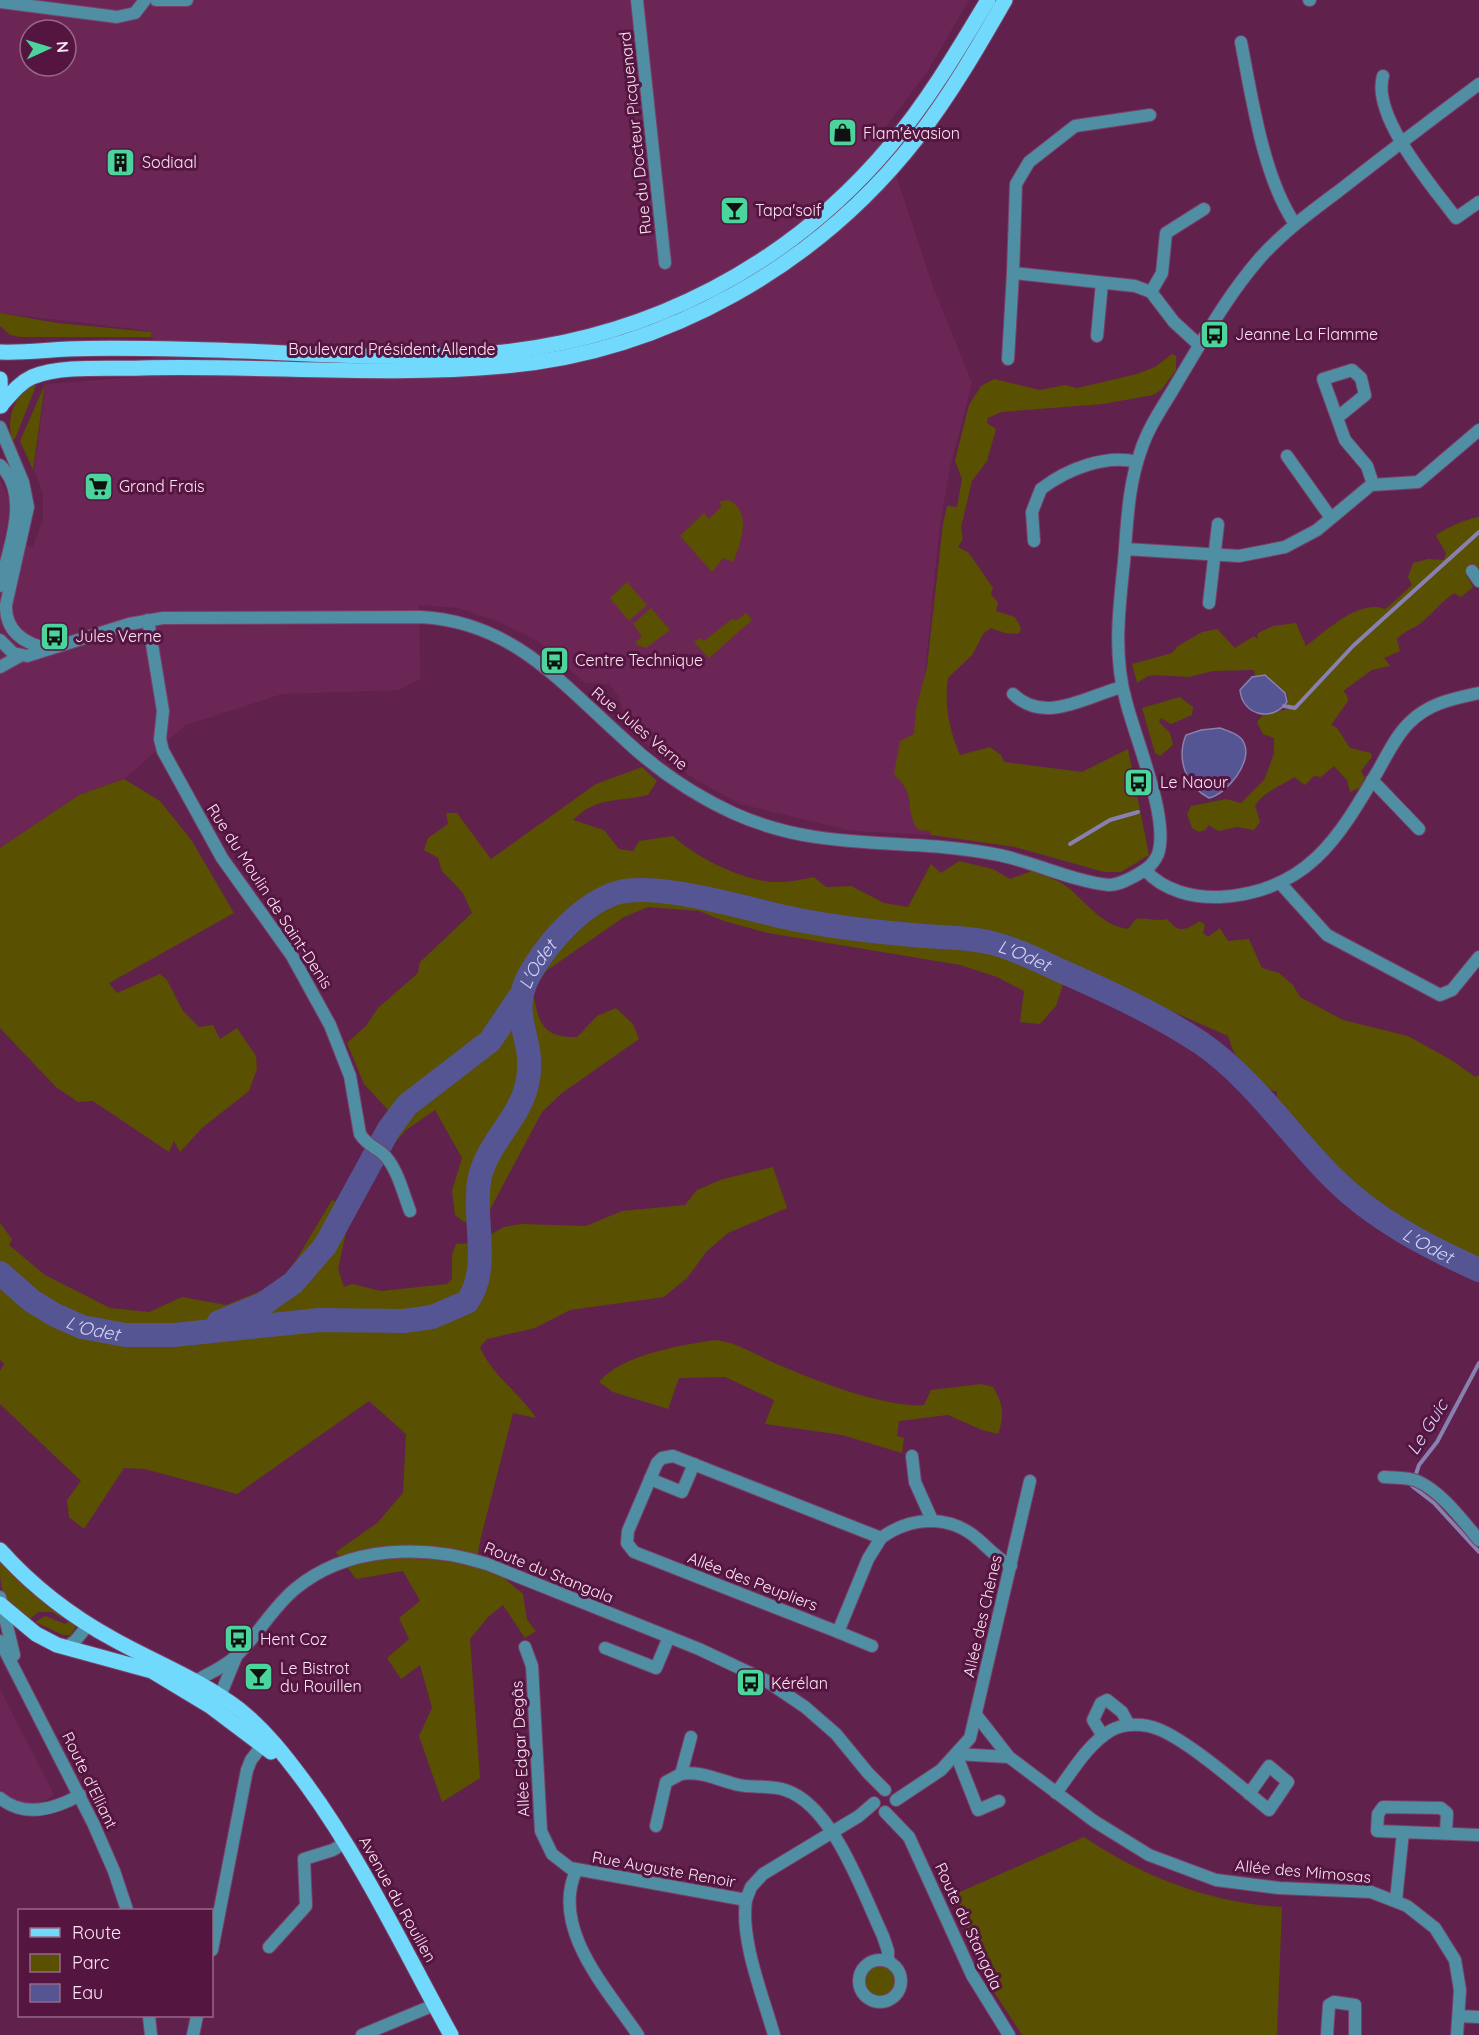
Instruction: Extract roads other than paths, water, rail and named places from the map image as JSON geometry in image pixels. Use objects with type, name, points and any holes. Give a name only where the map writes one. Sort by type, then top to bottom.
[{"type":"main road","name":"Boulevard Président Allende","points":[[0,352],[114,348],[469,355],[565,342],[601,334],[657,316],[741,274],[802,230],[845,194],[903,130],[951,61],[988,0]]},
{"type":"main road","name":"Boulevard Président Allende","points":[[1,407],[29,379],[65,371],[232,367],[369,370],[484,368],[573,356],[651,334],[729,298],[767,274],[815,240],[864,196],[929,121],[961,76],[1005,0]]},
{"type":"main road","points":[[0,379],[1,407]]},
{"type":"main road","name":"Avenue du Rouillen","points":[[0,1550],[46,1594],[88,1624],[196,1681],[243,1713],[306,1784],[346,1842],[451,2035]]},
{"type":"main road","name":"Avenue du Rouillen","points":[[1,1603],[36,1634],[65,1648],[152,1671],[266,1741]]},
{"type":"street","points":[[3,4],[117,17],[135,13],[146,0]]},
{"type":"street","points":[[156,0],[186,0]]},
{"type":"street","name":"Rue du Docteur Picquenard","points":[[637,0],[665,263]]},
{"type":"street","points":[[1241,42],[1264,147],[1286,208],[1295,224]]},
{"type":"street","points":[[1383,76],[1382,94],[1400,142],[1456,218],[1479,202]]},
{"type":"street","points":[[1479,84],[1295,224],[1251,269],[1223,304],[1147,435],[1137,462],[1125,549],[1119,637],[1122,687],[1154,795],[1160,827],[1158,854],[1145,870],[1163,885],[1187,894],[1210,897],[1242,894],[1280,883],[1323,854],[1372,780],[1401,730],[1419,713],[1434,704],[1479,693]]},
{"type":"street","points":[[1008,359],[1016,184],[1024,168],[1075,126],[1150,115]]},
{"type":"street","points":[[1151,292],[1162,273],[1166,233],[1204,209]]},
{"type":"street","points":[[1013,273],[1136,286],[1151,292],[1174,322],[1198,344]]},
{"type":"street","points":[[1098,336],[1102,283]]},
{"type":"street","points":[[1338,417],[1345,440],[1367,466],[1373,484]]},
{"type":"street","points":[[0,427],[21,476],[27,498],[27,515],[0,586]]},
{"type":"street","points":[[1125,549],[1239,556],[1277,550],[1301,540],[1373,484],[1418,482],[1479,430]]},
{"type":"street","points":[[1287,456],[1331,518]]},
{"type":"street","points":[[1034,541],[1032,512],[1041,489],[1101,461],[1116,459],[1137,462]]},
{"type":"street","points":[[0,465],[11,479],[17,500],[14,550],[6,613],[13,631],[28,642],[49,649]]},
{"type":"street","points":[[1209,603],[1218,524]]},
{"type":"street","name":"Rue Jules Verne","points":[[10,655],[33,655],[148,620],[421,616],[454,621],[491,633],[525,651],[662,770],[713,803],[764,826],[831,841],[935,846],[983,852],[1112,885],[1145,870]]},
{"type":"street","name":"Rue du Moulin de Saint-Denis","points":[[148,620],[163,711],[160,739],[163,751],[222,858],[292,956],[330,1025],[350,1076],[356,1125],[365,1142],[378,1151],[394,1170],[410,1210]]},
{"type":"street","points":[[0,640],[10,655]]},
{"type":"street","name":"Rue Jules Verne","points":[[0,667],[10,655],[28,642]]},
{"type":"street","points":[[1013,694],[1024,703],[1056,708],[1122,687]]},
{"type":"street","points":[[1372,780],[1419,829]]},
{"type":"street","points":[[1280,883],[1327,935],[1431,992],[1443,995],[1447,993],[1479,957]]},
{"type":"street","name":"Allée des Peupliers","points":[[838,1632],[629,1549],[628,1532],[657,1463],[667,1456],[694,1464],[881,1538]]},
{"type":"street","points":[[912,1456],[915,1482],[932,1520]]},
{"type":"street","points":[[650,1479],[682,1492],[694,1464]]},
{"type":"street","points":[[1384,1477],[1410,1479],[1423,1485],[1457,1514],[1479,1540]]},
{"type":"street","name":"Allée des Chênes","points":[[956,1754],[970,1738],[977,1716],[1030,1481]]},
{"type":"street","points":[[872,1646],[838,1632],[861,1576],[881,1538],[902,1527],[932,1520],[960,1527],[1011,1566]]},
{"type":"street","name":"Route du Stangala","points":[[196,1681],[219,1670],[236,1656],[285,1599],[313,1576],[364,1557],[411,1550],[446,1554],[487,1564],[743,1668],[790,1696],[836,1734],[868,1773],[891,1796],[904,1830],[972,1975],[1009,2035]]},
{"type":"street","name":"Route d'Elliant","points":[[1,1603],[16,1668]]},
{"type":"street","points":[[65,1648],[75,1641],[88,1624]]},
{"type":"street","points":[[605,1648],[656,1668],[669,1637]]},
{"type":"street","name":"Route d'Elliant","points":[[0,1641],[16,1668],[106,1849],[126,1909]]},
{"type":"street","name":"Allée Edgar Degâs","points":[[525,1647],[532,1666],[541,1831],[552,1854],[576,1871]]},
{"type":"street","name":"Route du Stangala","points":[[220,1696],[236,1656]]},
{"type":"street","name":"Avenue du Rouillen","points":[[152,1671],[179,1681],[213,1700],[220,1696]]},
{"type":"street","points":[[1103,1736],[1093,1720],[1101,1703],[1107,1700],[1122,1713],[1129,1725]]},
{"type":"street","name":"Allée des Mimosas","points":[[977,1716],[1009,1757],[1132,1846],[1194,1873],[1239,1884],[1371,1892],[1396,1900],[1428,1921],[1448,1947],[1458,1973],[1457,2035]]},
{"type":"street","points":[[1056,1793],[1091,1747],[1118,1727],[1129,1725],[1149,1726],[1174,1737],[1249,1794]]},
{"type":"street","points":[[681,1774],[691,1737]]},
{"type":"street","points":[[213,1945],[247,1770],[251,1760],[266,1741]]},
{"type":"street","points":[[956,1754],[1009,1757]]},
{"type":"street","points":[[891,1796],[892,1810],[879,1807],[879,1792],[891,1796],[913,1787],[941,1770],[956,1754]]},
{"type":"street","points":[[956,1754],[978,1810],[999,1801]]},
{"type":"street","points":[[656,1826],[666,1782],[681,1774],[691,1773],[743,1786],[786,1790],[798,1797],[834,1831],[882,1936],[888,1951],[888,1961]]},
{"type":"street","name":"Route du Stangala","points":[[868,1773],[879,1807],[904,1830]]},
{"type":"street","points":[[0,1798],[15,1807],[49,1809],[80,1795]]},
{"type":"street","name":"Rue Auguste Renoir","points":[[576,1871],[746,1900],[751,1887],[763,1874],[859,1815],[879,1807]]},
{"type":"street","points":[[1446,1833],[1447,1813],[1441,1808],[1383,1807],[1378,1814],[1377,1831],[1479,1835]]},
{"type":"street","points":[[1396,1900],[1403,1832]]},
{"type":"street","points":[[269,1947],[306,1906],[304,1859],[333,1850],[346,1842]]},
{"type":"street","points":[[576,1871],[570,1888],[571,1911],[577,1938],[586,1957],[638,2035]]},
{"type":"street","points":[[746,1900],[745,1920],[751,1952],[774,2035]]},
{"type":"street","points":[[1327,2035],[1329,2005],[1334,2002],[1355,2005],[1355,2035]]},
{"type":"street","points":[[362,2035],[434,2005]]},
{"type":"street","points":[[1459,2016],[1479,2017]]},
{"type":"street","points":[[149,2017],[151,2035]]},
{"type":"street","points":[[193,2035],[197,2017]]},
{"type":"water","points":[[1265,675],[1285,693],[1287,702],[1281,709],[1266,714],[1252,710],[1246,705],[1240,690],[1252,677]]},
{"type":"water","points":[[1220,728],[1240,737],[1246,751],[1245,759],[1242,768],[1230,784],[1209,798],[1194,786],[1185,771],[1183,744],[1186,735],[1201,730]]},
{"type":"waterway","points":[[1284,706],[1295,708],[1353,646],[1479,532]]},
{"type":"waterway","points":[[1070,844],[1110,820],[1138,812]]},
{"type":"waterway","name":"L'Odet","points":[[0,1273],[32,1301],[55,1315],[82,1327],[125,1335],[174,1335],[319,1320],[404,1321],[432,1317],[467,1302],[474,1289],[480,1260],[479,1182],[488,1155],[519,1106],[528,1079],[528,1050],[521,1011],[521,998],[525,984],[550,944],[582,912],[607,897],[620,892],[638,890],[683,894],[798,920],[841,927],[962,938],[992,943],[1009,948],[1095,986],[1167,1022],[1220,1057],[1254,1090],[1317,1161],[1349,1193],[1383,1219],[1479,1270]]},
{"type":"waterway","name":"L'Odet","points":[[219,1322],[263,1304],[293,1283],[325,1246],[389,1129],[407,1105],[490,1041],[519,998]]},
{"type":"waterway","name":"Le Guic","points":[[1479,1363],[1437,1442],[1419,1465],[1412,1486],[1434,1503],[1479,1552]]},
{"type":"place","name":"Flam'évasion","points":[[842,133]]},
{"type":"place","name":"Sodiaal","points":[[121,162]]},
{"type":"place","name":"Tapa'soif","points":[[734,210]]},
{"type":"place","name":"Jeanne La Flamme","points":[[1214,334]]},
{"type":"place","name":"Grand Frais","points":[[98,486]]},
{"type":"place","name":"Jules Verne","points":[[54,636]]},
{"type":"place","name":"Centre Technique","points":[[554,660]]},
{"type":"place","name":"Le Naour","points":[[1139,782]]},
{"type":"place","name":"Hent Coz","points":[[239,1639]]},
{"type":"place","name":"Le Bistrot du Rouillen","points":[[259,1677]]},
{"type":"place","name":"Kérélan","points":[[750,1683]]}]
